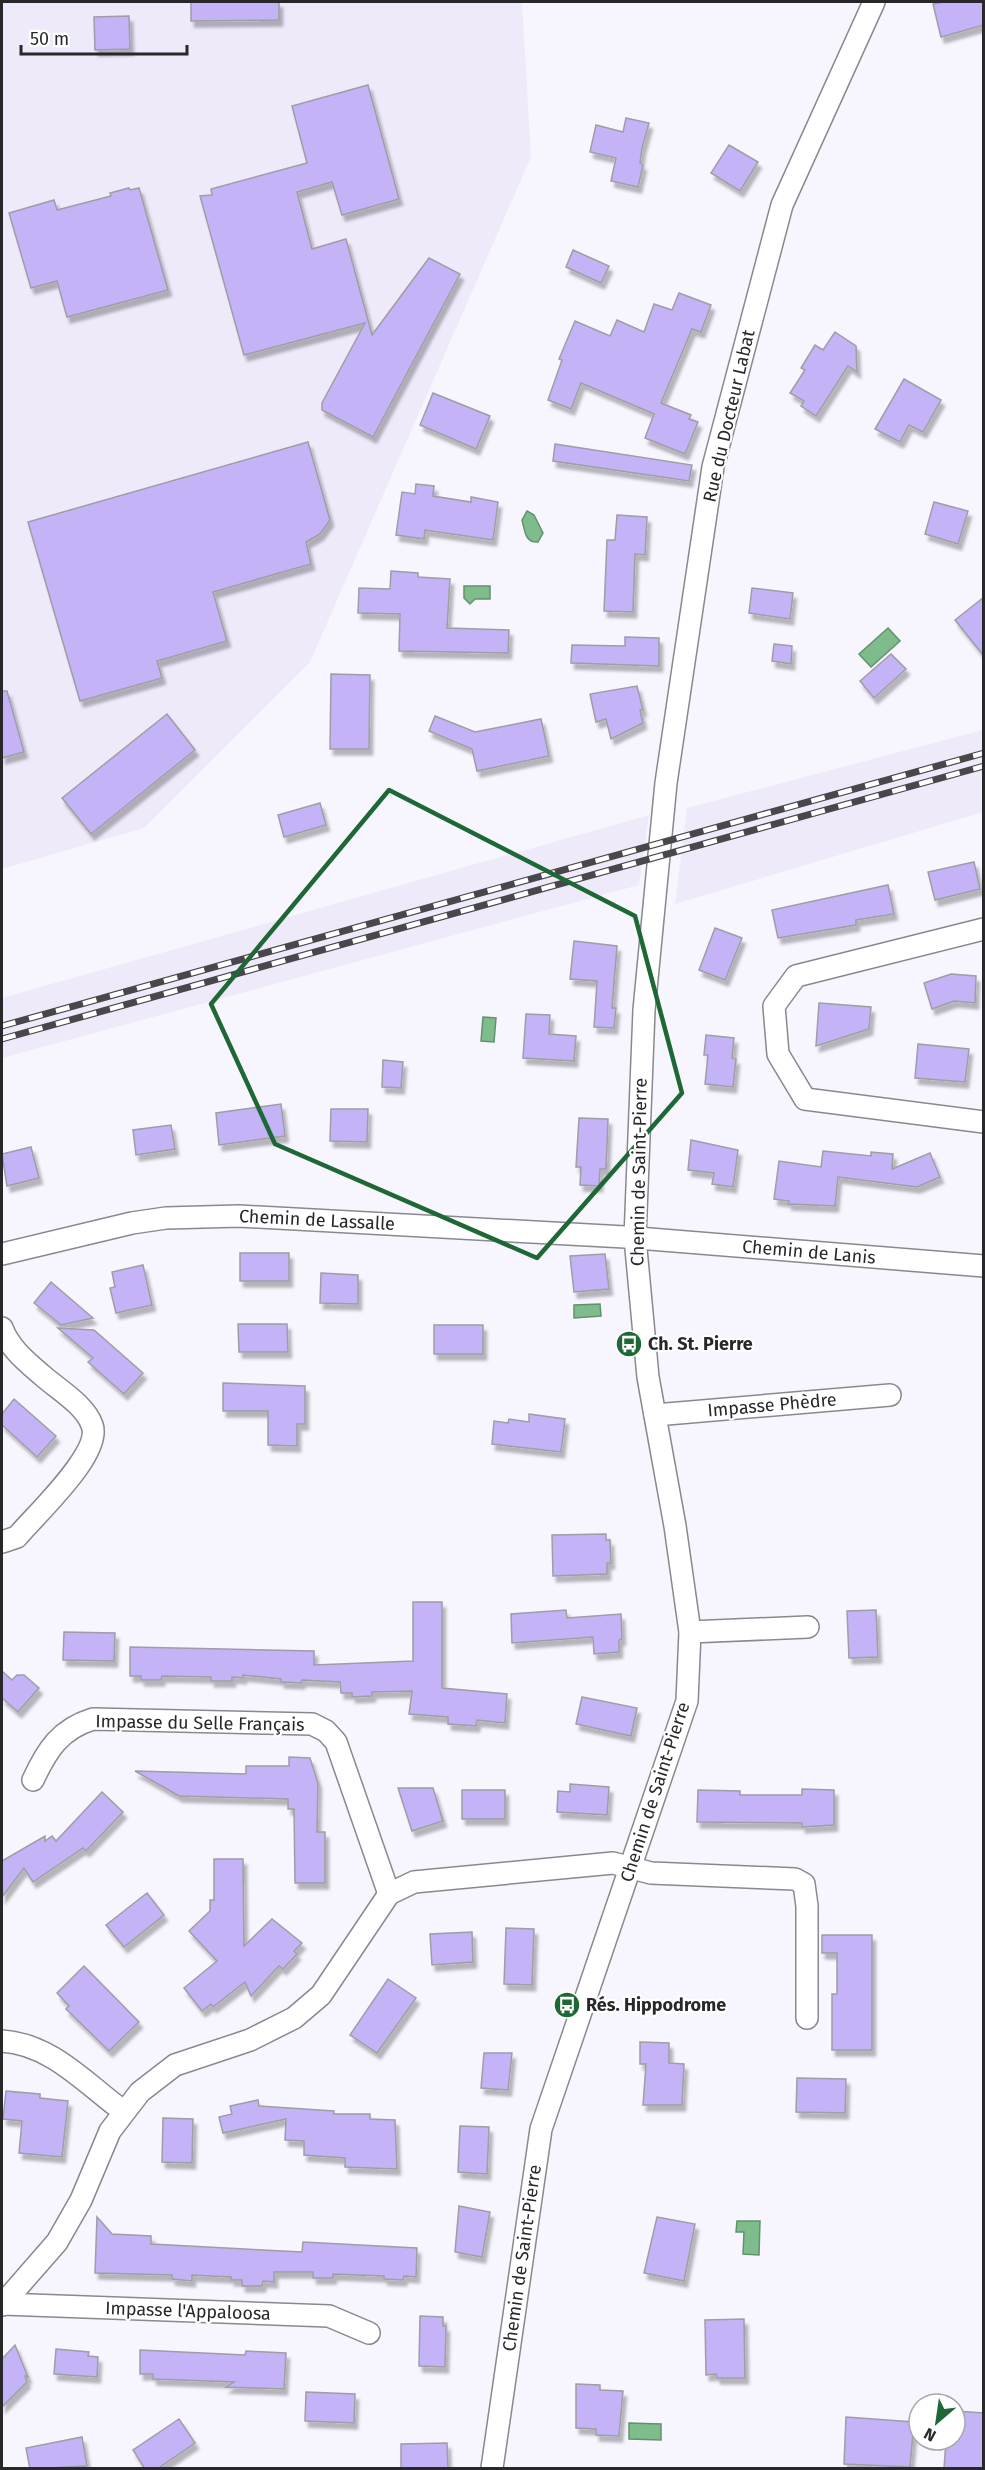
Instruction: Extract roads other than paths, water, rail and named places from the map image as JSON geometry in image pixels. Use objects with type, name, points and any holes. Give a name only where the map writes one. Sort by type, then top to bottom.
[{"type":"street","name":"Rue du Docteur Labat","points":[[656,888],[666,783],[713,467],[784,194],[832,98],[874,2]]},
{"type":"street","name":"Chemin de Saint-Pierre","points":[[492,2469],[541,2129],[687,1701],[690,1632],[675,1526],[645,1354],[635,1238],[644,1010],[656,888]]},
{"type":"street","points":[[984,929],[796,976],[774,1006],[778,1054],[806,1099],[984,1122]]},
{"type":"street","name":"Chemin de Lassalle","points":[[2,1254],[132,1223],[201,1216],[358,1221],[635,1238]]},
{"type":"street","name":"Chemin de Lanis","points":[[635,1238],[984,1266]]},
{"type":"street","points":[[2,1328],[7,1340],[20,1355],[84,1412],[92,1425],[94,1436],[83,1461],[17,1537],[2,1542]]},
{"type":"street","name":"Impasse Phèdre","points":[[655,1415],[890,1395]]},
{"type":"street","points":[[690,1632],[808,1627]]},
{"type":"street","name":"Impasse du Selle Français","points":[[33,1779],[42,1760],[64,1731],[93,1719],[312,1724],[326,1731],[336,1742],[389,1894]]},
{"type":"street","points":[[2,2305],[41,2262],[72,2219],[100,2150],[123,2111],[140,2092],[175,2065],[274,2030],[310,2006],[339,1971],[389,1894],[414,1882],[613,1863],[651,1873],[795,1879],[804,1884],[807,1906],[807,2018]]},
{"type":"street","points":[[2,2041],[28,2045],[44,2052],[123,2111]]},
{"type":"street","name":"Impasse l'Appaloosa","points":[[2,2305],[330,2316],[369,2333]]},
{"type":"railway","points":[[2,1026],[984,753]]},
{"type":"railway","points":[[2,1039],[984,766]]},
{"type":"place","name":"Ch. St. Pierre","points":[[629,1344]]},
{"type":"place","name":"Rés. Hippodrome","points":[[567,2005]]}]
